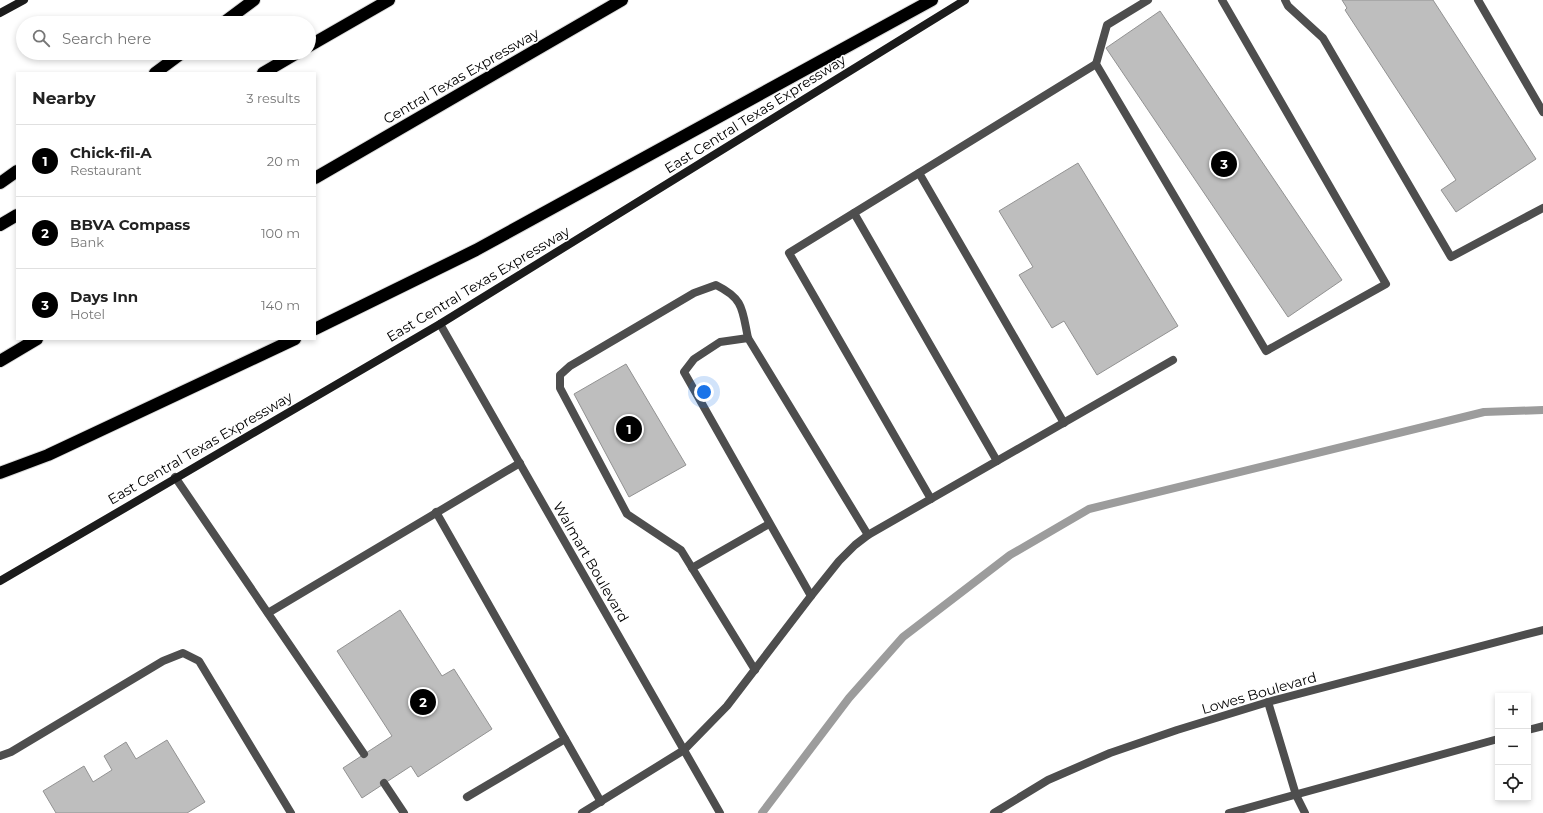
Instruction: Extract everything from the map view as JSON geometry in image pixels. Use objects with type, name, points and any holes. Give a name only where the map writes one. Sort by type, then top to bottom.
[{"type":"highway","points":[[232,16],[254,0]]},
{"type":"highway","points":[[316,42],[389,0]]},
{"type":"highway","name":"Central Texas Expressway","points":[[316,177],[622,0]]},
{"type":"highway","points":[[316,329],[476,250],[932,0]]},
{"type":"highway","points":[[156,72],[173,60]]},
{"type":"highway","points":[[265,72],[285,60]]},
{"type":"highway","points":[[0,183],[16,172]]},
{"type":"highway","points":[[0,225],[16,216]]},
{"type":"highway","points":[[0,361],[35,340]]},
{"type":"highway","points":[[0,473],[48,455],[293,340]]},
{"type":"main road","points":[[0,13],[24,0]]},
{"type":"main road","name":"East Central Texas Expressway","points":[[0,581],[175,477],[440,324],[965,0]]},
{"type":"street","points":[[931,499],[789,253],[1096,64],[1107,24],[1148,0]]},
{"type":"street","points":[[1096,64],[1266,351],[1386,284],[1222,0]]},
{"type":"street","points":[[1285,0],[1288,6],[1323,38],[1451,257],[1543,208]]},
{"type":"street","points":[[1478,0],[1543,112]]},
{"type":"street","points":[[919,173],[1064,423]]},
{"type":"street","points":[[854,213],[997,461]]},
{"type":"street","points":[[755,670],[681,550],[627,514],[560,388],[560,375],[570,366],[694,293],[716,285],[731,292],[742,307],[748,338],[868,535]]},
{"type":"street","name":"Walmart Boulevard","points":[[440,324],[720,813]]},
{"type":"street","points":[[748,338],[720,342],[694,359],[684,372],[811,596]]},
{"type":"street","points":[[582,813],[684,750],[727,706],[811,596],[849,550],[868,535],[1173,360]]},
{"type":"street","points":[[268,613],[520,463]]},
{"type":"street","points":[[175,477],[364,754]]},
{"type":"street","points":[[436,512],[601,802]]},
{"type":"street","points":[[692,568],[769,524]]},
{"type":"street","name":"Lowes Boulevard","points":[[994,813],[1048,780],[1110,753],[1268,702],[1543,630]]},
{"type":"street","points":[[0,756],[11,752],[163,661],[182,653],[199,661],[291,813]]},
{"type":"street","points":[[1268,702],[1296,795],[1305,813]]},
{"type":"street","points":[[1531,729],[1543,726]]},
{"type":"street","points":[[467,797],[565,739]]},
{"type":"street","points":[[1229,813],[1495,740]]},
{"type":"street","points":[[384,783],[404,813]]},
{"type":"building","points":[[1342,0],[1433,0],[1536,159],[1456,212],[1441,190],[1456,180],[1345,10],[1347,8]]},
{"type":"building","points":[[1160,11],[1342,280],[1288,317],[1106,48]]},
{"type":"building","points":[[1078,163],[1178,326],[1097,375],[1064,321],[1052,328],[1019,275],[1033,267],[999,211]]},
{"type":"building","points":[[626,364],[686,465],[629,497],[574,394]]},
{"type":"building","points":[[400,610],[442,676],[454,669],[492,729],[418,777],[411,766],[362,798],[343,768],[392,736],[337,651]]},
{"type":"building","points":[[167,740],[205,802],[187,813],[56,813],[43,791],[84,766],[93,782],[112,770],[104,756],[126,742],[136,759]]},
{"type":"waterway","points":[[762,813],[849,698],[903,637],[1010,555],[1089,509],[1484,412],[1543,410]]},
{"type":"place","name":"Days Inn","points":[[1224,164]]},
{"type":"place","name":"Chick-fil-A","points":[[629,429]]},
{"type":"place","name":"BBVA Compass","points":[[423,702]]}]
